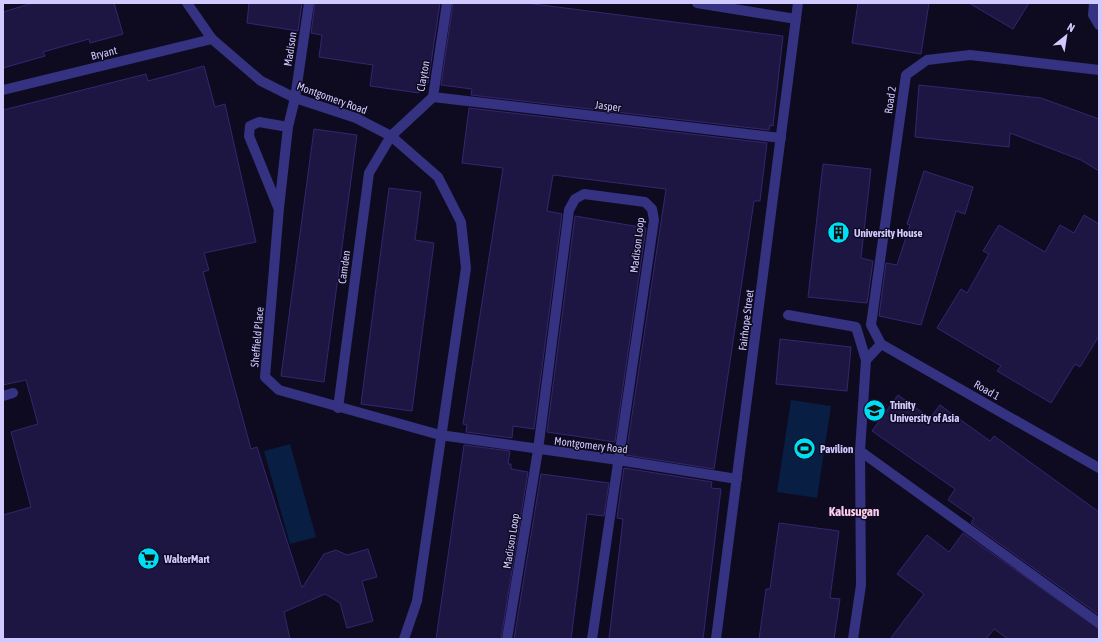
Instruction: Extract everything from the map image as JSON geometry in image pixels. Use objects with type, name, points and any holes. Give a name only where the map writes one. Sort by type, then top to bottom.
[{"type":"street","name":"Montgomery Road","points":[[187,3],[212,39],[261,81],[295,98],[356,118],[391,136],[438,177],[461,222],[466,268],[440,435],[417,601],[404,639]]},
{"type":"street","name":"Madison","points":[[295,98],[309,3]]},
{"type":"street","name":"Clayton","points":[[391,136],[433,98],[447,3]]},
{"type":"street","points":[[697,3],[796,19]]},
{"type":"street","name":"Fairhope Street","points":[[716,639],[798,3]]},
{"type":"street","points":[[1094,3],[1093,15],[1099,24]]},
{"type":"street","name":"Bryant","points":[[3,90],[212,39]]},
{"type":"street","name":"Road 2","points":[[881,344],[871,325],[906,75],[927,60],[970,55],[1099,70]]},
{"type":"street","name":"Sheffield Place","points":[[295,98],[288,127],[279,208],[265,377],[279,390],[338,408],[440,435]]},
{"type":"street","name":"Jasper","points":[[433,98],[781,138]]},
{"type":"street","name":"Sheffield Place","points":[[279,208],[249,136],[250,126],[259,122],[288,127]]},
{"type":"street","name":"Camden","points":[[338,408],[369,173],[391,136]]},
{"type":"street","name":"Madison Loop","points":[[507,639],[538,450],[569,210],[575,199],[584,194],[644,202],[652,209],[654,220],[592,639]]},
{"type":"street","points":[[788,315],[856,327],[866,360],[860,451],[861,585],[853,639]]},
{"type":"street","points":[[866,360],[881,344]]},
{"type":"street","name":"Road 1","points":[[881,344],[1099,468]]},
{"type":"street","points":[[3,396],[13,393]]},
{"type":"street","name":"Montgomery Road","points":[[440,435],[538,450],[618,460],[737,479]]},
{"type":"street","points":[[860,451],[1099,623]]},
{"type":"water","name":"Pavilion","points":[[791,400],[831,406],[817,498],[777,492]]},
{"type":"water","points":[[290,444],[316,537],[290,544],[264,451]]},
{"type":"building","points":[[33,3],[114,3],[123,34],[90,43],[89,39],[43,52],[45,56],[3,68],[3,12]]},
{"type":"building","points":[[249,3],[302,3],[298,31],[247,23]]},
{"type":"building","points":[[315,3],[440,3],[428,83],[420,82],[419,93],[370,86],[373,65],[319,57],[322,35],[311,33]]},
{"type":"building","points":[[453,3],[526,3],[783,36],[773,126],[770,125],[769,130],[471,95],[472,89],[441,85]]},
{"type":"building","points":[[858,3],[929,3],[921,54],[852,43]]},
{"type":"building","points":[[969,3],[1029,3],[1013,29]]},
{"type":"building","points":[[204,66],[215,107],[225,104],[256,242],[204,253],[209,270],[203,272],[251,449],[257,447],[302,588],[324,554],[336,550],[347,555],[368,549],[377,577],[362,581],[373,621],[347,628],[340,603],[325,594],[284,612],[290,639],[3,639],[3,515],[31,507],[11,432],[38,424],[26,380],[3,385],[3,110],[146,74],[148,81]]},
{"type":"building","points":[[919,85],[1041,98],[1099,119],[1099,171],[1081,160],[1010,133],[1009,147],[915,137]]},
{"type":"building","points":[[469,108],[767,143],[760,201],[754,201],[714,469],[626,455],[666,189],[553,175],[547,211],[562,214],[534,429],[513,426],[512,438],[466,432],[467,425],[463,424],[503,168],[462,163]]},
{"type":"building","points":[[314,129],[357,135],[324,382],[281,376]]},
{"type":"building","name":"University House","points":[[823,164],[871,169],[861,258],[873,261],[867,303],[808,297]]},
{"type":"building","points":[[924,171],[973,187],[965,214],[956,211],[921,325],[879,316],[886,263],[897,265],[910,225],[907,224]]},
{"type":"building","points":[[389,188],[421,192],[415,240],[434,243],[412,411],[361,404]]},
{"type":"building","points":[[1084,215],[1099,224],[1099,336],[1080,367],[1075,364],[1051,403],[997,371],[1001,366],[937,328],[961,289],[967,293],[989,254],[983,251],[999,225],[1045,252],[1060,225],[1074,233]]},
{"type":"building","points":[[575,216],[646,228],[615,442],[547,432]]},
{"type":"building","points":[[780,339],[851,347],[847,391],[776,384]]},
{"type":"building","points":[[898,395],[930,418],[940,405],[990,441],[994,436],[1099,512],[1099,615],[971,523],[974,518],[948,500],[955,489],[872,431]]},
{"type":"building","points":[[464,445],[510,451],[508,464],[511,464],[511,469],[528,472],[501,639],[436,639]]},
{"type":"building","points":[[624,468],[712,482],[711,488],[721,489],[703,639],[609,639],[623,519],[617,518]]},
{"type":"building","points":[[541,474],[609,483],[604,516],[587,514],[571,639],[514,639]]},
{"type":"building","points":[[779,523],[839,531],[830,598],[840,599],[834,639],[759,639],[766,589],[770,589]]},
{"type":"building","points":[[963,533],[1099,629],[1099,639],[1008,639],[994,629],[986,639],[890,639],[924,594],[897,574],[927,535],[949,552]]},
{"type":"place","name":"University House","points":[[839,233]]},
{"type":"place","name":"Trinity University of Asia","points":[[875,411]]},
{"type":"place","name":"Pavilion","points":[[804,449]]},
{"type":"place","name":"WalterMart","points":[[148,559]]},
{"type":"district","name":"Kalusugan","points":[[854,511]]}]
